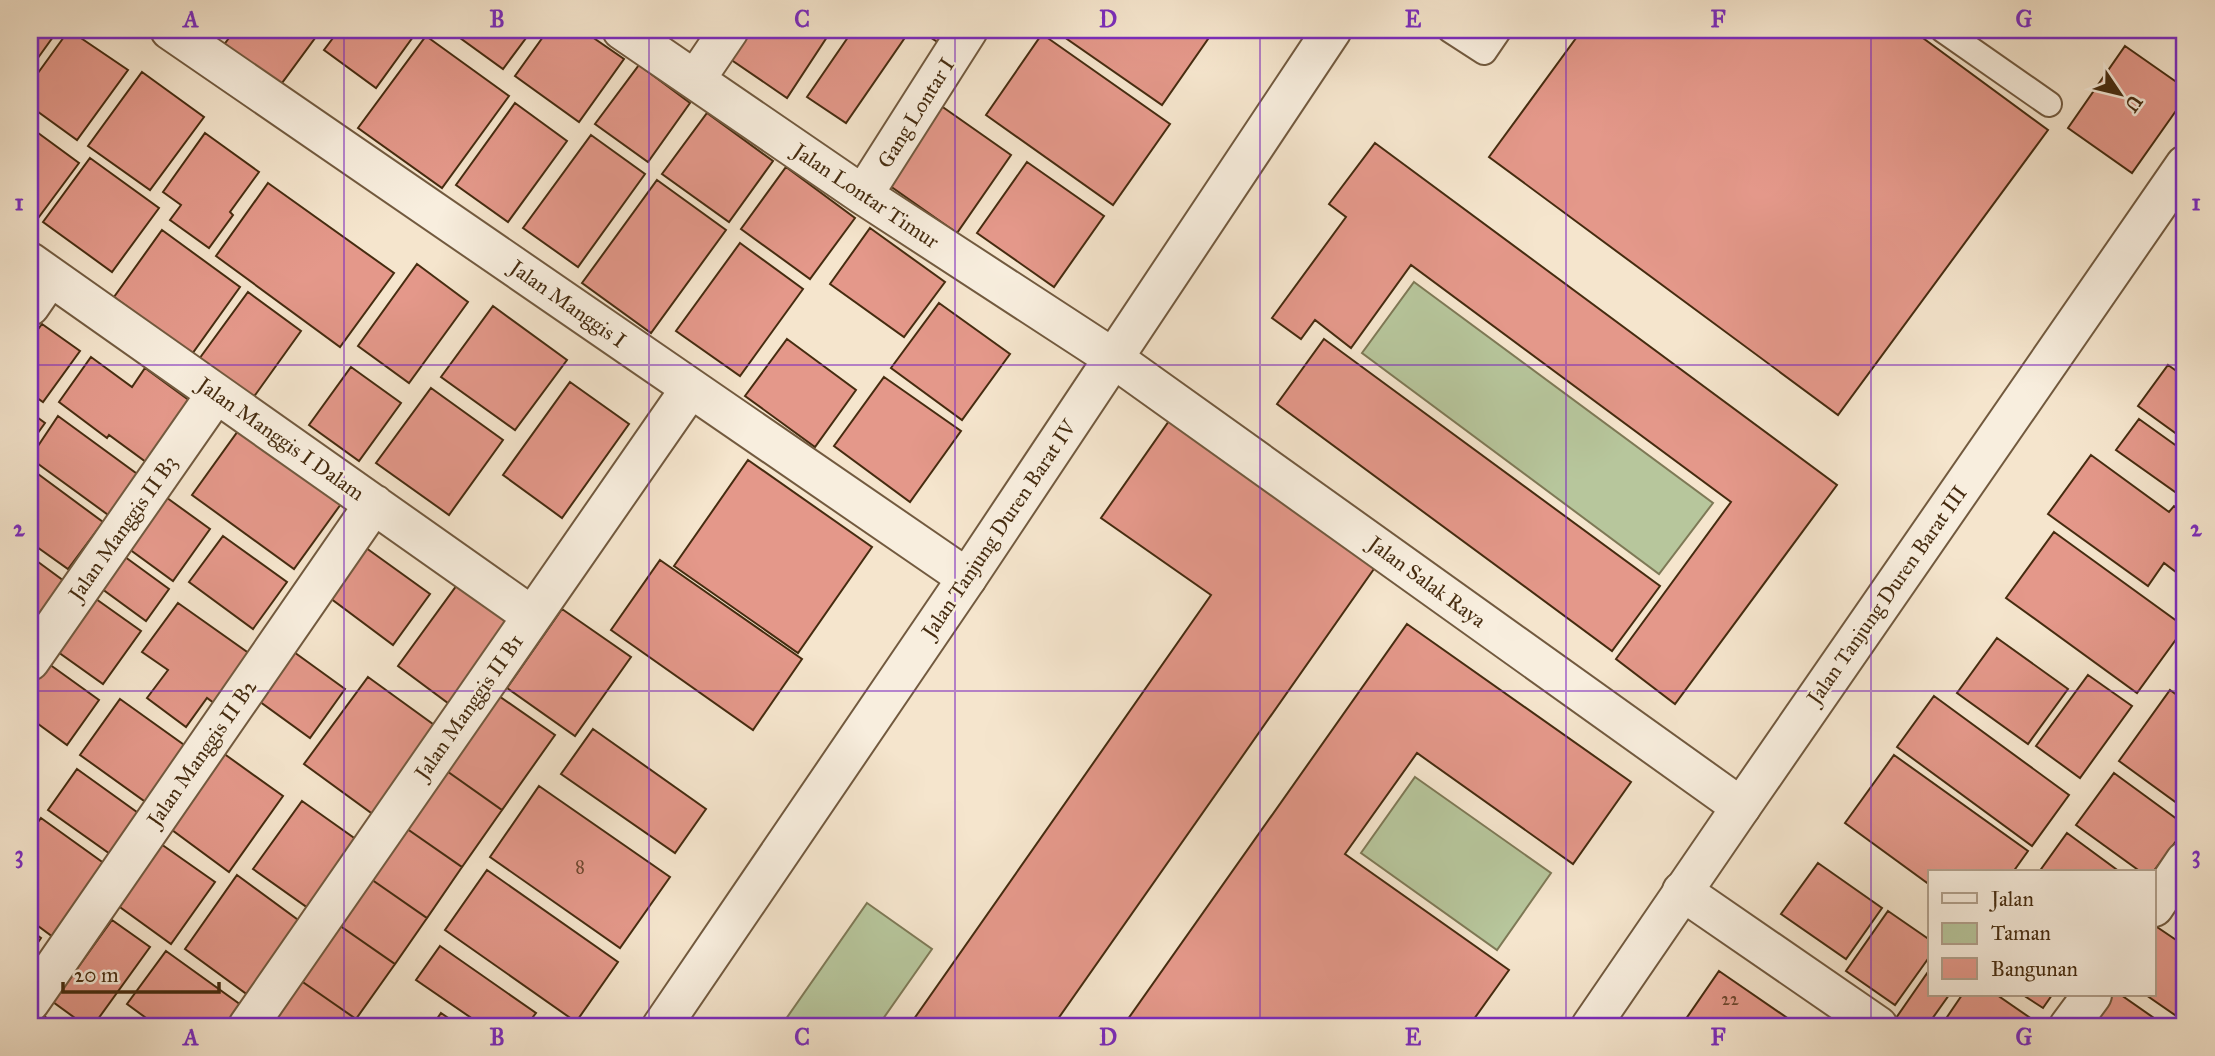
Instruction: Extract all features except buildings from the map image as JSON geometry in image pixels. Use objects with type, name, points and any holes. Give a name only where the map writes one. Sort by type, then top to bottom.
[{"type":"street","name":"Jalan Manggis I","points":[[170,30],[967,578]]},
{"type":"street","name":"Jalan Lontar Timur","points":[[622,30],[863,195],[1114,358]]},
{"type":"street","points":[[695,80],[729,30]]},
{"type":"street","name":"Gang Lontar I","points":[[863,195],[968,30]]},
{"type":"street","name":"Jalan Tanjung Duren Barat IV","points":[[662,1026],[967,578],[1332,30]]},
{"type":"street","name":"Jalan Tanjung Duren Barat III","points":[[1591,1026],[2185,165]]},
{"type":"street","name":"Jalan Manggis I Dalam","points":[[37,282],[216,394],[532,616]]},
{"type":"street","name":"Jalan Salak Raya","points":[[1114,358],[1741,807]]},
{"type":"street","name":"Jalan Manggis II B1","points":[[248,1026],[690,389]]},
{"type":"street","name":"Jalan Manggis II B3","points":[[30,661],[216,394]]},
{"type":"street","name":"Jalan Manggis II B2","points":[[30,1002],[374,504]]},
{"type":"street","points":[[1682,891],[1878,1026]]},
{"type":"street","points":[[2069,1026],[2091,996]]},
{"type":"lane","points":[[1450,30],[1484,52],[1499,30]]},
{"type":"lane","points":[[1943,30],[2049,104]]},
{"type":"green space","points":[[1414,282],[1713,503],[1659,574],[1362,353]]},
{"type":"green space","points":[[1415,777],[1551,873],[1497,950],[1361,853]]},
{"type":"green space","points":[[867,903],[932,949],[878,1026],[781,1026]]}]
